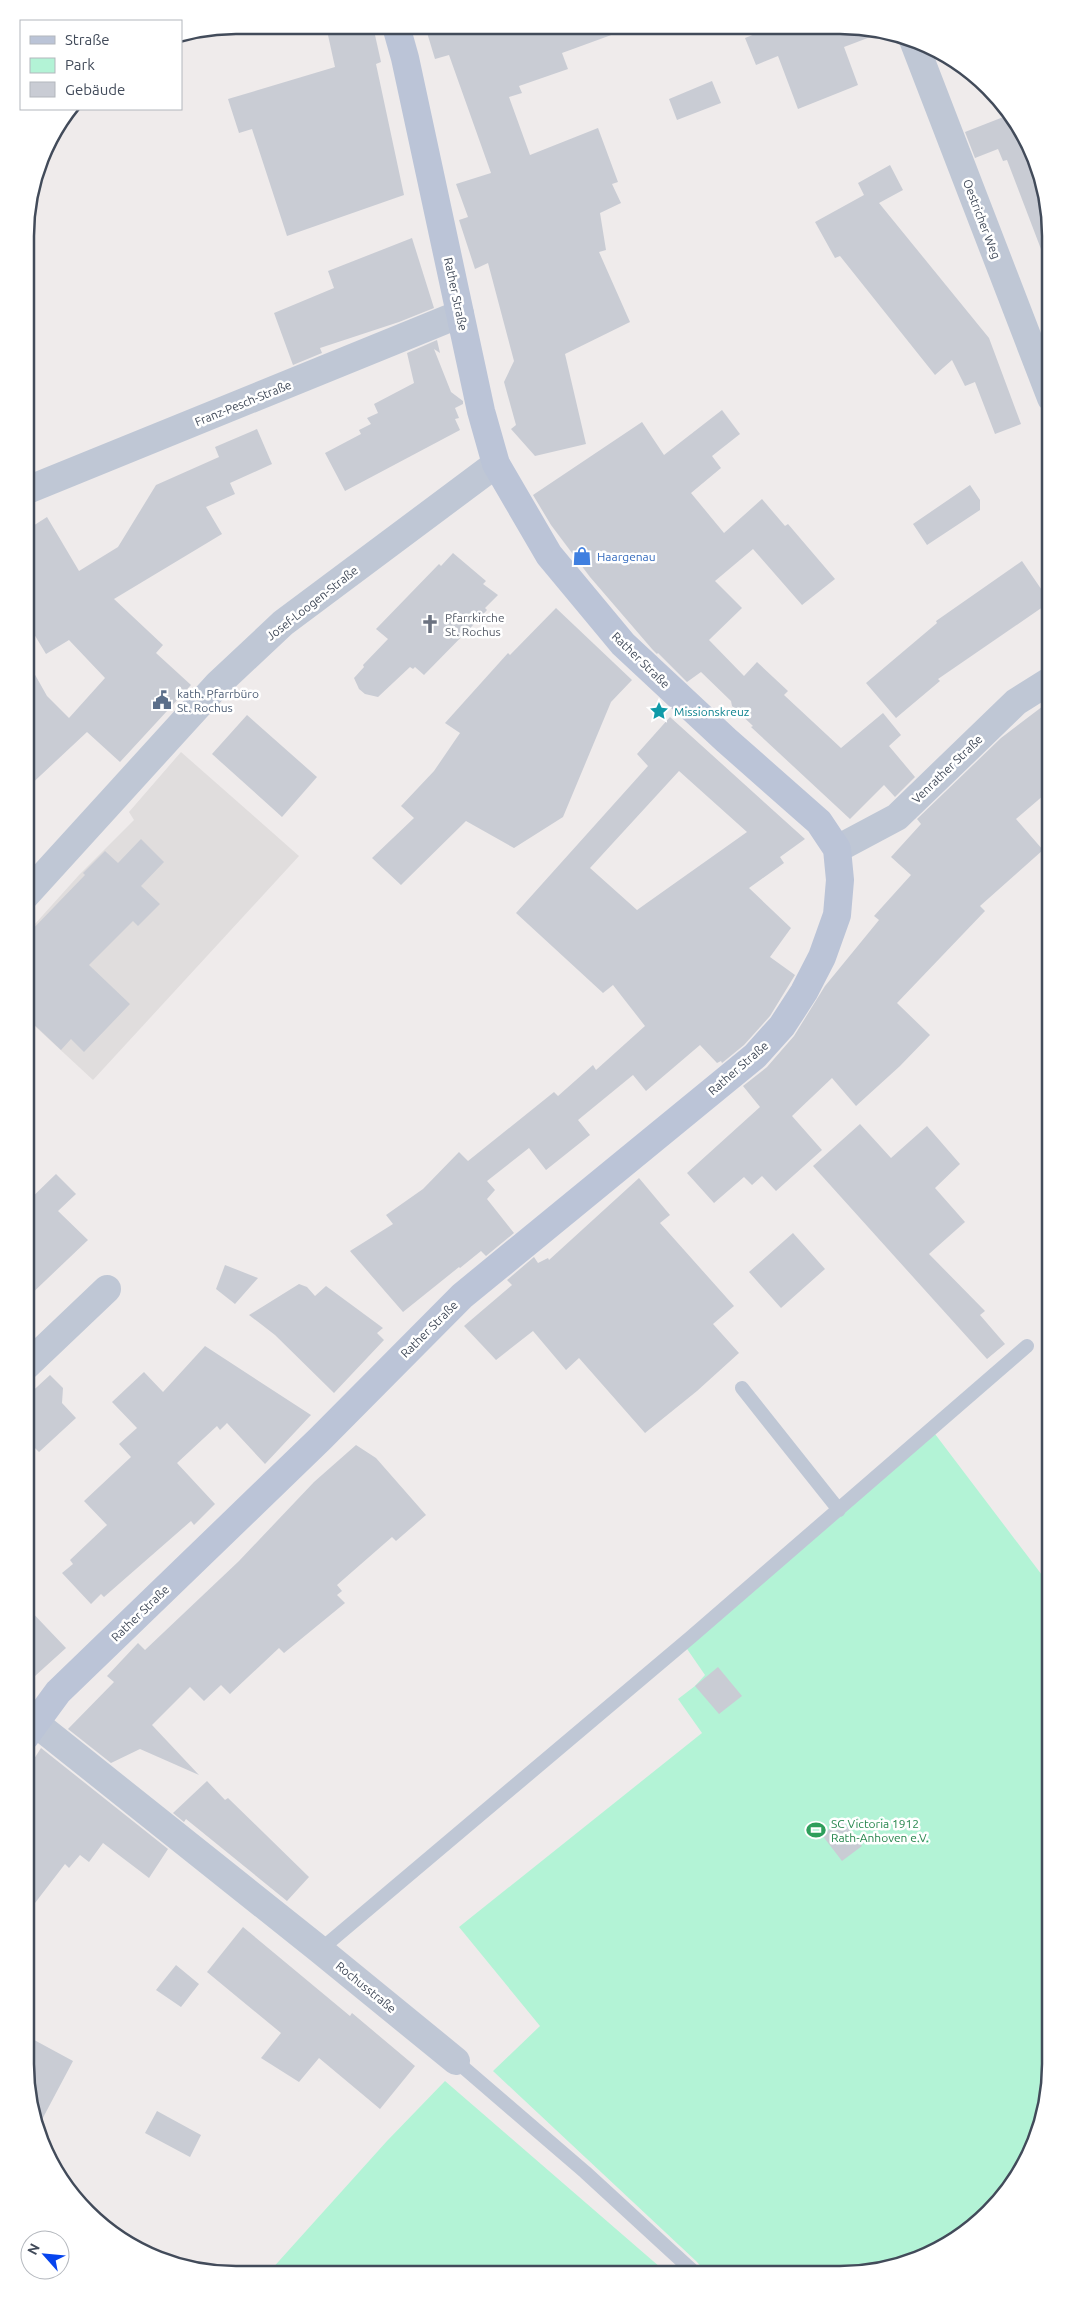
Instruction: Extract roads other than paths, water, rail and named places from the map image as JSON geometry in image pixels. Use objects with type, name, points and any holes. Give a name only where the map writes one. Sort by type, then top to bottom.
[{"type":"main road","name":"Rather Straße","points":[[34,1718],[58,1692],[320,1439],[462,1296],[755,1056],[782,1026],[804,992],[822,957],[837,915],[840,880],[837,849],[819,822],[726,740],[622,644],[549,555],[496,464],[481,411],[398,34]]},
{"type":"street","name":"Oestricher Weg","points":[[916,48],[1042,375]]},
{"type":"street","name":"Franz-Pesch-Straße","points":[[34,487],[460,314]]},
{"type":"street","name":"Josef-Loogen-Straße","points":[[34,886],[218,684],[283,623],[496,464]]},
{"type":"street","name":"Venrather Straße","points":[[837,849],[897,817],[1016,702],[1042,686]]},
{"type":"street","points":[[34,1359],[108,1289]]},
{"type":"street","name":"Rochusstraße","points":[[34,1729],[320,1950],[456,2061]]},
{"type":"lane","points":[[320,1950],[839,1510],[932,1427],[1028,1346]]},
{"type":"lane","points":[[742,1388],[839,1510]]},
{"type":"lane","name":"Rochusstraße","points":[[456,2061],[586,2172],[687,2266]]},
{"type":"place","name":"Haargenau","points":[[582,556]]},
{"type":"place","name":"Pfarrkirche St. Rochus","points":[[430,624]]},
{"type":"place","name":"kath. Pfarrbüro St. Rochus","points":[[162,700]]},
{"type":"place","name":"Missionskreuz","points":[[659,711]]},
{"type":"place","name":"SC Victoria 1912 Rath-Anhoven e.V.","points":[[816,1830]]}]
